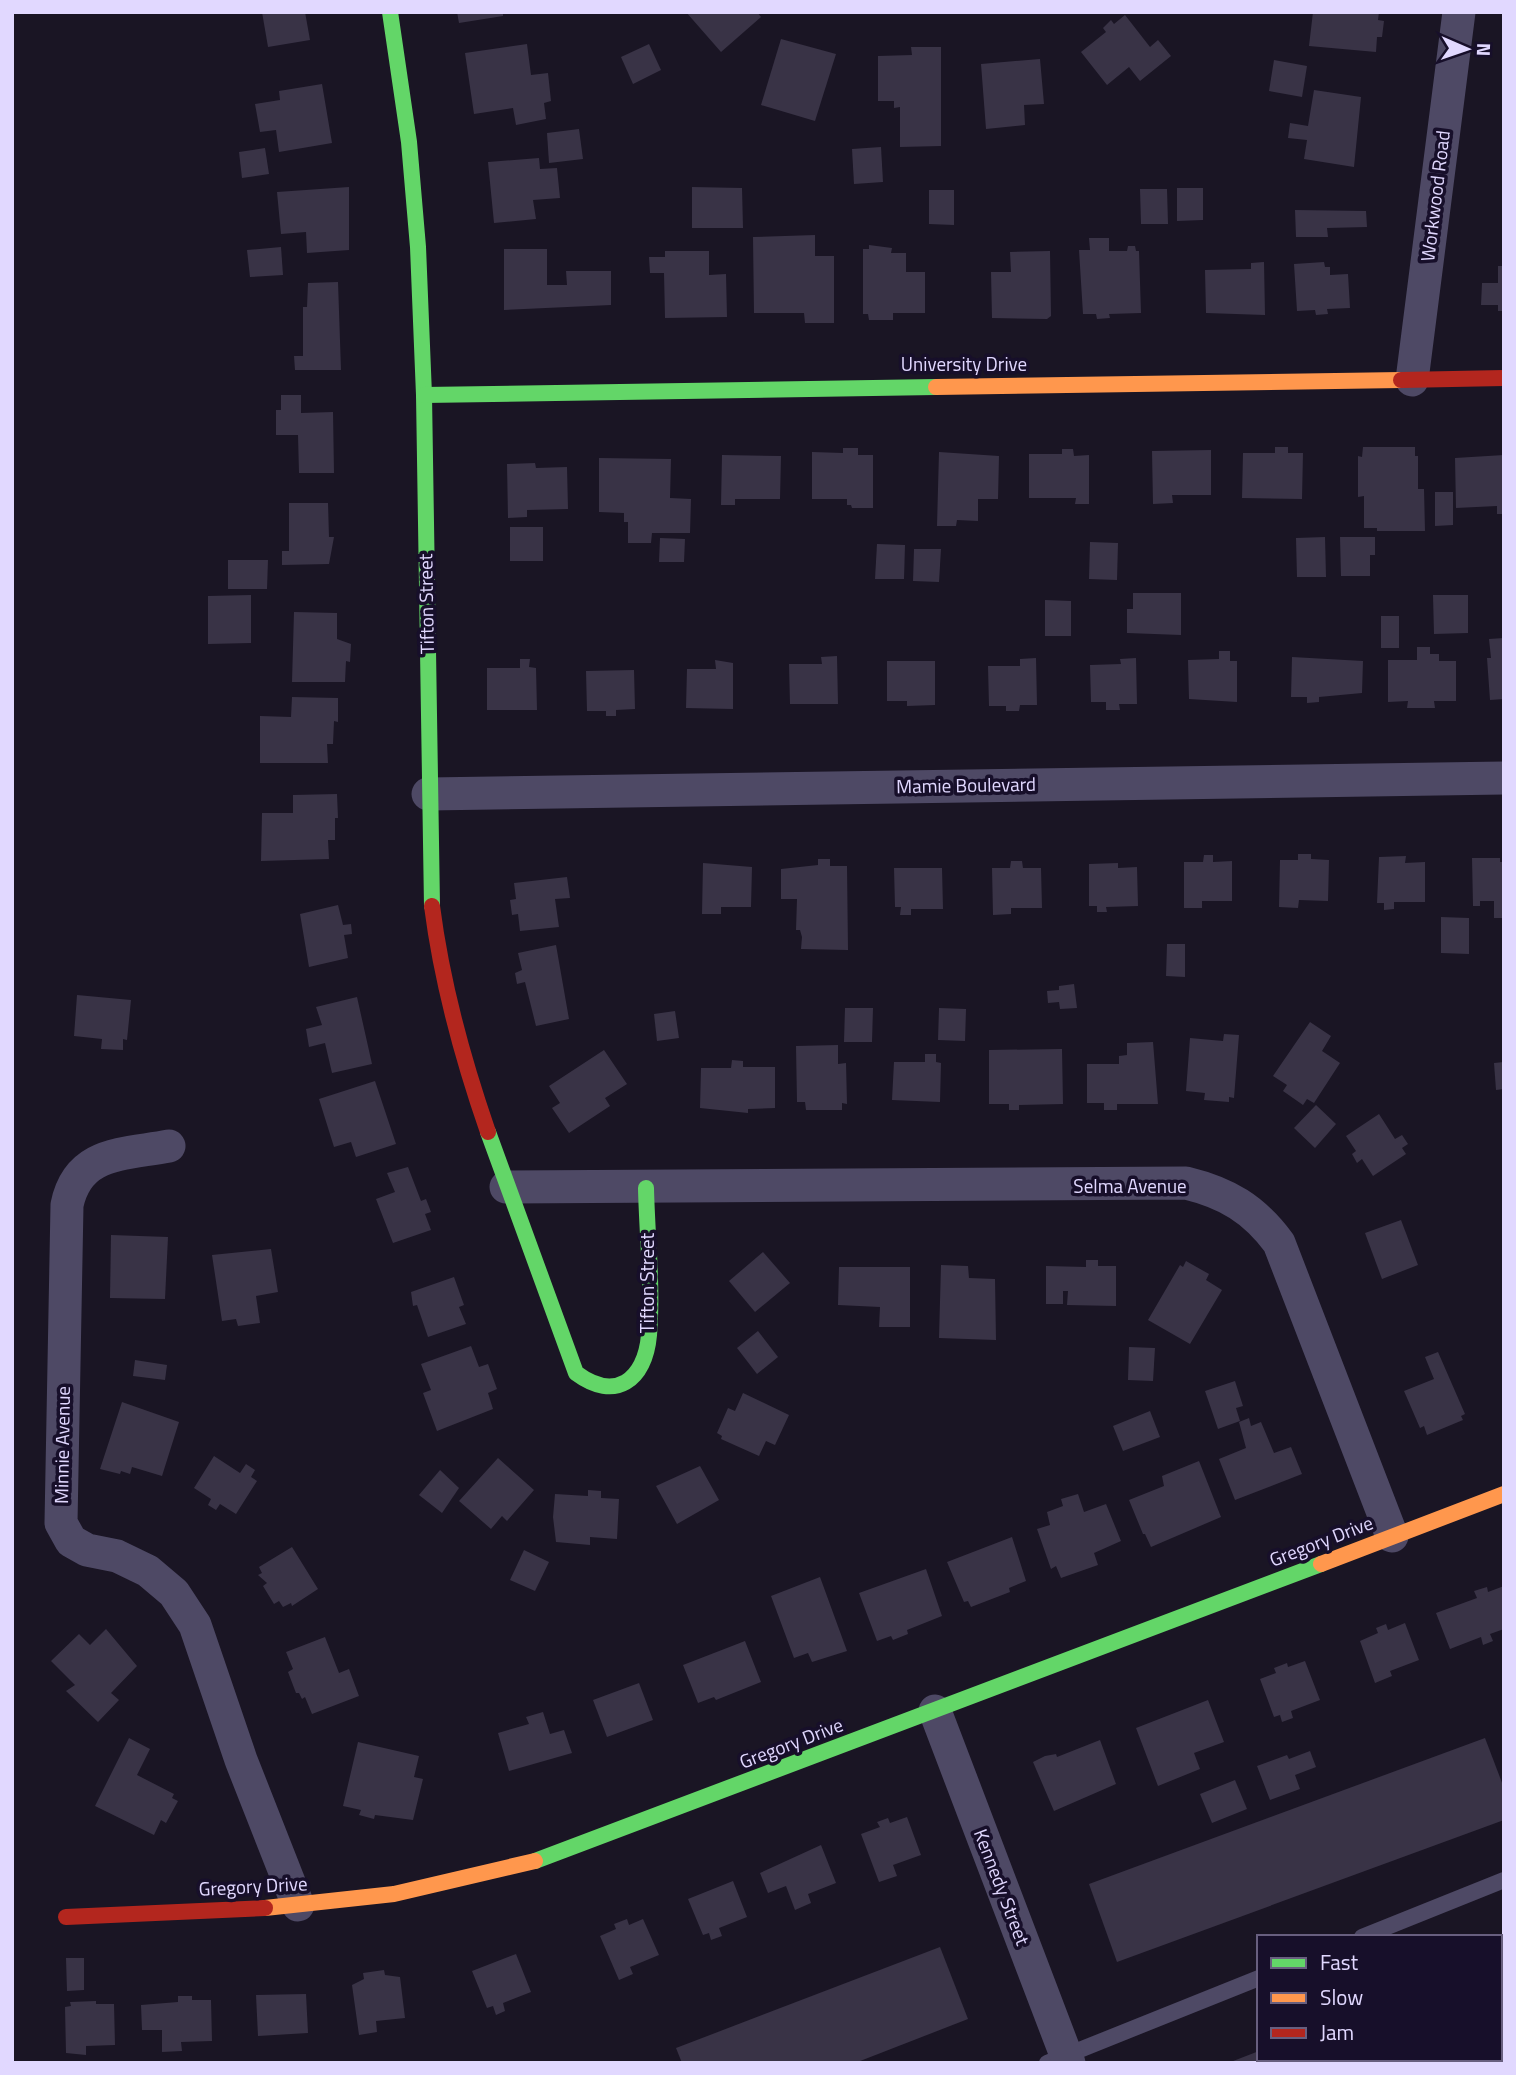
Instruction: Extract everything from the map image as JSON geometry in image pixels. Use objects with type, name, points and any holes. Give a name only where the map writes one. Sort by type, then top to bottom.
[{"type":"street","name":"Tifton Street","points":[[390,12],[409,142],[418,247],[424,395],[431,897],[441,972],[463,1059],[506,1187],[576,1373],[588,1385],[604,1390],[620,1386],[636,1373],[645,1358],[649,1336],[646,1188]]},
{"type":"street","name":"Workwood Road","points":[[1412,380],[1459,12]]},
{"type":"street","name":"University Drive","points":[[424,395],[1504,378]]},
{"type":"street","name":"Mamie Boulevard","points":[[428,794],[1504,778]]},
{"type":"street","name":"Minnie Avenue","points":[[169,1146],[101,1158],[83,1169],[71,1185],[67,1206],[61,1523],[71,1541],[79,1546],[117,1556],[148,1571],[174,1593],[195,1625],[245,1772],[298,1905]]},
{"type":"street","name":"Selma Avenue","points":[[646,1188],[1186,1183],[1217,1191],[1245,1205],[1279,1243],[1392,1536]]},
{"type":"street","points":[[506,1187],[646,1188]]},
{"type":"street","name":"Gregory Drive","points":[[66,1917],[298,1905],[385,1895],[464,1880],[544,1859],[1504,1494]]},
{"type":"street","name":"Kennedy Street","points":[[935,1712],[1061,2060]]},
{"type":"lane","points":[[1367,1935],[1503,1883]]},
{"type":"lane","points":[[1061,2060],[1257,1979]]},
{"type":"building","points":[[262,12],[305,12],[310,40],[268,47]]},
{"type":"building","points":[[457,12],[503,12],[503,16],[459,23]]},
{"type":"building","points":[[686,12],[757,12],[761,17],[721,52]]},
{"type":"building","points":[[1313,12],[1379,12],[1378,20],[1384,21],[1382,37],[1377,37],[1376,52],[1309,46]]},
{"type":"building","points":[[1125,15],[1150,47],[1158,40],[1171,56],[1140,81],[1129,67],[1107,85],[1081,52],[1106,32],[1103,28],[1111,20],[1114,24]]},
{"type":"building","points":[[781,39],[836,54],[815,121],[761,105]]},
{"type":"building","points":[[527,44],[531,75],[548,73],[551,101],[544,103],[546,119],[516,125],[513,108],[474,114],[465,53]]},
{"type":"building","points":[[649,44],[661,70],[633,84],[621,57]]},
{"type":"building","points":[[911,47],[941,47],[941,146],[900,147],[900,107],[894,108],[894,101],[878,101],[878,56],[912,55]]},
{"type":"building","points":[[1040,59],[1044,104],[1024,105],[1025,125],[986,129],[981,64]]},
{"type":"building","points":[[1274,60],[1307,66],[1302,97],[1269,91]]},
{"type":"building","points":[[322,84],[332,143],[279,152],[276,130],[260,132],[255,104],[280,100],[279,91]]},
{"type":"building","points":[[1314,90],[1361,97],[1354,167],[1304,159],[1307,140],[1288,138],[1290,123],[1308,126]]},
{"type":"building","points":[[579,129],[583,159],[549,163],[547,133]]},
{"type":"building","points":[[881,147],[883,182],[854,184],[852,149]]},
{"type":"building","points":[[265,148],[269,174],[242,178],[239,152]]},
{"type":"building","points":[[539,158],[540,169],[557,168],[560,198],[533,200],[536,219],[494,223],[488,162]]},
{"type":"building","points":[[349,187],[349,250],[307,253],[306,232],[281,234],[277,192]]},
{"type":"building","points":[[692,187],[742,188],[743,228],[692,228]]},
{"type":"building","points":[[1177,188],[1203,188],[1203,220],[1177,221]]},
{"type":"building","points":[[1140,189],[1167,189],[1168,224],[1141,224]]},
{"type":"building","points":[[929,190],[954,190],[954,225],[929,224]]},
{"type":"building","points":[[1295,210],[1366,211],[1367,227],[1327,228],[1328,237],[1296,237]]},
{"type":"building","points":[[815,235],[815,256],[834,256],[834,323],[805,323],[804,313],[754,313],[753,237]]},
{"type":"building","points":[[1089,238],[1109,238],[1109,251],[1127,251],[1128,246],[1135,246],[1136,251],[1139,251],[1141,313],[1109,314],[1110,318],[1097,319],[1096,314],[1083,314],[1079,250],[1090,250]]},
{"type":"building","points":[[869,245],[892,248],[891,253],[906,253],[906,272],[925,272],[925,313],[893,313],[893,320],[869,320],[868,314],[863,314],[863,249],[869,249]]},
{"type":"building","points":[[281,247],[283,275],[250,277],[247,250]]},
{"type":"building","points":[[504,249],[547,249],[547,285],[567,285],[566,271],[611,271],[611,305],[504,310]]},
{"type":"building","points":[[665,251],[709,251],[709,275],[726,274],[727,317],[665,318],[664,273],[650,273],[649,257],[665,257]]},
{"type":"building","points":[[1050,251],[1051,316],[1047,319],[992,318],[991,272],[1011,272],[1010,252]]},
{"type":"building","points":[[1264,262],[1265,315],[1206,313],[1205,270],[1251,269],[1251,263]]},
{"type":"building","points":[[1324,262],[1325,267],[1330,267],[1330,275],[1348,274],[1350,308],[1327,309],[1328,314],[1316,315],[1315,310],[1297,311],[1294,264]]},
{"type":"building","points":[[1498,266],[1504,266],[1504,311],[1498,311],[1498,305],[1481,305],[1482,283],[1498,283]]},
{"type":"building","points":[[338,282],[341,370],[295,370],[294,356],[303,356],[303,307],[307,307],[308,283]]},
{"type":"building","points":[[281,395],[301,395],[301,413],[333,412],[334,473],[299,473],[298,435],[276,435],[276,410],[281,410]]},
{"type":"building","points":[[1275,447],[1288,447],[1288,453],[1303,453],[1302,499],[1242,498],[1243,453],[1275,453]]},
{"type":"building","points":[[1363,447],[1415,447],[1415,456],[1418,456],[1418,489],[1424,489],[1425,531],[1377,531],[1377,528],[1364,528],[1364,496],[1358,497],[1358,456],[1362,457]]},
{"type":"building","points":[[843,448],[858,448],[858,455],[873,455],[873,508],[852,508],[847,505],[847,499],[812,499],[812,452],[843,453]]},
{"type":"building","points":[[1062,449],[1073,449],[1074,456],[1089,455],[1089,504],[1075,504],[1076,498],[1029,498],[1029,454],[1062,454]]},
{"type":"building","points":[[1211,450],[1211,495],[1172,495],[1173,503],[1153,504],[1152,451]]},
{"type":"building","points":[[939,452],[999,456],[998,499],[978,499],[978,521],[957,520],[956,526],[937,526]]},
{"type":"building","points":[[722,455],[781,456],[780,499],[735,499],[735,505],[721,505]]},
{"type":"building","points":[[1504,455],[1504,514],[1497,514],[1497,506],[1456,508],[1455,458]]},
{"type":"building","points":[[599,458],[671,459],[670,498],[691,499],[690,533],[652,533],[651,543],[628,543],[628,522],[624,522],[624,513],[599,512]]},
{"type":"building","points":[[535,463],[536,468],[567,467],[568,509],[527,510],[527,517],[508,518],[507,464]]},
{"type":"building","points":[[1435,492],[1453,492],[1453,525],[1435,526]]},
{"type":"building","points":[[289,503],[328,503],[329,537],[334,537],[329,564],[282,565],[282,551],[289,551]]},
{"type":"building","points":[[510,527],[543,527],[543,561],[510,561]]},
{"type":"building","points":[[1325,537],[1326,577],[1297,577],[1296,538]]},
{"type":"building","points":[[1340,537],[1375,537],[1375,555],[1370,555],[1370,576],[1341,576]]},
{"type":"building","points":[[660,538],[685,539],[684,562],[659,562]]},
{"type":"building","points":[[1090,542],[1118,543],[1117,580],[1089,579]]},
{"type":"building","points":[[877,544],[905,545],[904,579],[875,579]]},
{"type":"building","points":[[914,549],[941,549],[939,582],[913,581]]},
{"type":"building","points":[[228,560],[268,560],[267,589],[228,589]]},
{"type":"building","points":[[1133,593],[1181,593],[1181,635],[1127,633],[1127,609],[1133,609]]},
{"type":"building","points":[[251,595],[251,643],[208,644],[208,596]]},
{"type":"building","points":[[1433,595],[1468,595],[1468,633],[1434,634]]},
{"type":"building","points":[[1045,600],[1071,601],[1071,636],[1045,636]]},
{"type":"building","points":[[294,612],[337,613],[337,639],[351,644],[350,662],[346,661],[345,682],[292,682]]},
{"type":"building","points":[[1381,616],[1399,616],[1399,648],[1381,648]]},
{"type":"building","points":[[1504,638],[1504,699],[1490,700],[1487,658],[1491,658],[1489,639]]},
{"type":"building","points":[[1417,647],[1430,647],[1430,654],[1439,654],[1439,661],[1456,661],[1456,701],[1434,701],[1435,708],[1407,708],[1408,701],[1388,702],[1388,660],[1417,660]]},
{"type":"building","points":[[1219,651],[1230,651],[1230,661],[1237,661],[1237,702],[1189,699],[1188,660],[1219,659]]},
{"type":"building","points":[[837,656],[838,704],[790,704],[789,664],[822,664],[821,657]]},
{"type":"building","points":[[1292,657],[1363,661],[1362,693],[1319,697],[1319,702],[1307,703],[1307,697],[1291,697]]},
{"type":"building","points":[[1036,658],[1037,705],[1020,705],[1019,711],[1006,711],[1006,706],[989,706],[988,666],[1020,666],[1020,659]]},
{"type":"building","points":[[1136,658],[1137,704],[1119,704],[1120,710],[1106,710],[1106,702],[1091,702],[1090,665],[1121,664],[1120,659]]},
{"type":"building","points":[[520,659],[530,659],[529,667],[536,668],[537,710],[487,710],[487,668],[520,668]]},
{"type":"building","points":[[715,660],[733,663],[733,709],[686,708],[687,669],[716,669]]},
{"type":"building","points":[[887,661],[935,661],[935,705],[907,706],[907,701],[887,701]]},
{"type":"building","points":[[634,670],[635,709],[616,710],[616,716],[606,716],[606,711],[587,711],[586,671]]},
{"type":"building","points":[[292,697],[338,698],[338,722],[334,721],[333,744],[327,744],[328,763],[260,763],[260,716],[291,717]]},
{"type":"building","points":[[337,794],[338,818],[335,818],[335,840],[328,840],[329,859],[261,861],[262,813],[293,813],[293,795]]},
{"type":"building","points":[[1298,854],[1311,854],[1311,859],[1329,860],[1328,901],[1299,900],[1298,908],[1279,907],[1280,860],[1298,860]]},
{"type":"building","points":[[1204,855],[1213,855],[1213,862],[1232,861],[1232,901],[1202,901],[1202,908],[1184,908],[1184,862],[1203,862]]},
{"type":"building","points":[[1406,856],[1405,863],[1425,862],[1425,902],[1394,902],[1394,909],[1384,910],[1384,903],[1377,903],[1379,857]]},
{"type":"building","points":[[1472,858],[1500,858],[1500,862],[1504,862],[1504,918],[1494,918],[1494,901],[1480,901],[1480,906],[1473,906]]},
{"type":"building","points":[[818,859],[830,859],[830,866],[847,866],[848,950],[801,949],[802,937],[800,930],[796,930],[797,899],[781,899],[781,869],[818,865]]},
{"type":"building","points":[[1011,861],[1022,861],[1023,868],[1041,868],[1042,908],[1011,908],[1011,914],[993,915],[992,868],[1010,868]]},
{"type":"building","points":[[703,863],[752,867],[751,907],[721,907],[721,914],[702,914]]},
{"type":"building","points":[[1118,863],[1118,868],[1137,867],[1138,906],[1106,907],[1107,912],[1097,912],[1097,906],[1089,906],[1089,864]]},
{"type":"building","points":[[894,868],[942,868],[943,909],[911,909],[911,915],[900,915],[901,907],[895,907]]},
{"type":"building","points":[[567,877],[570,898],[555,899],[559,927],[520,931],[518,914],[512,915],[510,900],[516,899],[514,883]]},
{"type":"building","points":[[338,905],[343,925],[351,924],[352,934],[344,935],[348,958],[309,967],[300,914]]},
{"type":"building","points":[[1441,917],[1469,918],[1469,954],[1441,953]]},
{"type":"building","points":[[1167,944],[1185,944],[1185,977],[1166,976]]},
{"type":"building","points":[[556,945],[569,1019],[536,1026],[525,982],[517,984],[515,973],[522,970],[518,953]]},
{"type":"building","points":[[1074,984],[1077,1008],[1060,1009],[1059,1002],[1048,1003],[1047,991]]},
{"type":"building","points":[[77,995],[131,1000],[127,1040],[123,1039],[123,1050],[101,1049],[102,1039],[74,1036]]},
{"type":"building","points":[[357,997],[372,1064],[332,1073],[325,1043],[309,1047],[306,1029],[322,1025],[316,1007]]},
{"type":"building","points":[[845,1008],[873,1008],[872,1042],[844,1042]]},
{"type":"building","points":[[939,1008],[966,1009],[965,1041],[938,1040]]},
{"type":"building","points":[[675,1011],[679,1038],[657,1041],[654,1014]]},
{"type":"building","points":[[1310,1022],[1331,1036],[1322,1051],[1340,1063],[1314,1103],[1307,1099],[1303,1105],[1283,1091],[1287,1085],[1273,1076]]},
{"type":"building","points":[[1224,1034],[1239,1035],[1234,1098],[1229,1097],[1229,1102],[1204,1100],[1205,1093],[1186,1091],[1190,1038],[1223,1041]]},
{"type":"building","points":[[1153,1042],[1158,1104],[1117,1104],[1117,1110],[1104,1110],[1104,1103],[1087,1103],[1087,1064],[1119,1064],[1119,1056],[1127,1055],[1127,1043]]},
{"type":"building","points":[[838,1045],[838,1064],[846,1063],[847,1104],[842,1103],[842,1110],[806,1110],[805,1102],[797,1102],[796,1046]]},
{"type":"building","points":[[1062,1049],[1063,1104],[1019,1105],[1019,1110],[1009,1110],[1009,1104],[989,1104],[989,1050]]},
{"type":"building","points":[[604,1050],[627,1084],[605,1098],[610,1106],[569,1133],[552,1108],[560,1103],[549,1086]]},
{"type":"building","points":[[925,1054],[936,1054],[936,1062],[941,1063],[940,1102],[892,1100],[894,1062],[925,1062]]},
{"type":"building","points":[[732,1060],[743,1061],[743,1067],[775,1067],[775,1108],[748,1109],[748,1113],[700,1108],[701,1068],[731,1068]]},
{"type":"building","points":[[1504,1062],[1504,1089],[1496,1090],[1494,1063]]},
{"type":"building","points":[[375,1081],[396,1144],[356,1157],[351,1142],[334,1147],[319,1099]]},
{"type":"building","points":[[1316,1105],[1336,1124],[1315,1148],[1294,1128]]},
{"type":"building","points":[[1379,1114],[1395,1139],[1402,1135],[1408,1144],[1402,1148],[1406,1154],[1373,1176],[1362,1159],[1357,1163],[1352,1154],[1356,1151],[1346,1136]]},
{"type":"building","points":[[408,1167],[421,1201],[426,1199],[431,1212],[425,1214],[431,1230],[393,1243],[376,1199],[395,1192],[387,1173]]},
{"type":"building","points":[[1401,1220],[1418,1265],[1382,1279],[1365,1233]]},
{"type":"building","points":[[111,1235],[168,1237],[165,1299],[110,1298]]},
{"type":"building","points":[[271,1249],[278,1292],[256,1296],[260,1323],[238,1326],[236,1319],[222,1321],[212,1255]]},
{"type":"building","points":[[763,1252],[790,1283],[755,1312],[729,1281]]},
{"type":"building","points":[[1086,1260],[1098,1260],[1098,1266],[1116,1266],[1116,1306],[1067,1305],[1068,1291],[1063,1291],[1063,1304],[1046,1304],[1046,1266],[1086,1267]]},
{"type":"building","points":[[1186,1261],[1209,1274],[1206,1280],[1222,1290],[1190,1344],[1148,1320],[1180,1265],[1183,1267]]},
{"type":"building","points":[[941,1265],[968,1266],[969,1278],[995,1279],[996,1340],[939,1338]]},
{"type":"building","points":[[839,1267],[910,1267],[910,1327],[879,1327],[880,1307],[838,1305]]},
{"type":"building","points":[[454,1277],[464,1305],[459,1307],[466,1324],[428,1337],[417,1305],[413,1306],[411,1292]]},
{"type":"building","points":[[758,1331],[778,1357],[757,1374],[737,1348]]},
{"type":"building","points":[[471,1346],[479,1367],[488,1364],[497,1389],[488,1393],[493,1409],[437,1431],[423,1393],[431,1390],[421,1364]]},
{"type":"building","points":[[1129,1347],[1155,1348],[1153,1381],[1128,1380]]},
{"type":"building","points":[[1438,1352],[1465,1414],[1461,1416],[1463,1420],[1427,1435],[1424,1426],[1420,1428],[1404,1391],[1434,1379],[1425,1357]]},
{"type":"building","points":[[135,1360],[167,1365],[165,1380],[133,1376]]},
{"type":"building","points":[[1235,1381],[1243,1406],[1236,1408],[1240,1421],[1218,1429],[1205,1391]]},
{"type":"building","points":[[743,1393],[789,1415],[775,1445],[766,1441],[759,1456],[721,1439],[722,1436],[717,1433],[728,1408],[735,1411]]},
{"type":"building","points":[[122,1402],[179,1422],[162,1476],[132,1467],[130,1474],[100,1469]]},
{"type":"building","points":[[1150,1411],[1160,1437],[1123,1451],[1113,1426]]},
{"type":"building","points":[[1249,1418],[1251,1426],[1261,1422],[1274,1453],[1291,1447],[1302,1474],[1235,1500],[1219,1459],[1246,1448],[1239,1422]]},
{"type":"building","points":[[214,1456],[240,1473],[246,1464],[255,1470],[251,1477],[257,1481],[236,1514],[220,1504],[216,1510],[208,1505],[211,1499],[194,1488]]},
{"type":"building","points":[[498,1458],[534,1490],[507,1521],[502,1516],[491,1529],[459,1501]]},
{"type":"building","points":[[1199,1461],[1221,1517],[1151,1547],[1129,1500],[1164,1486],[1162,1476]]},
{"type":"building","points":[[700,1466],[719,1500],[677,1524],[656,1486]]},
{"type":"building","points":[[440,1470],[459,1488],[442,1513],[419,1495]]},
{"type":"building","points":[[588,1490],[601,1491],[601,1498],[619,1499],[617,1539],[590,1537],[590,1545],[556,1542],[553,1517],[555,1494],[588,1496]]},
{"type":"building","points":[[1078,1494],[1084,1512],[1106,1504],[1121,1541],[1094,1553],[1098,1565],[1061,1578],[1056,1566],[1051,1569],[1037,1529],[1050,1525],[1047,1512],[1063,1506],[1061,1499]]},
{"type":"building","points":[[1012,1537],[1026,1581],[1009,1588],[1010,1592],[971,1607],[968,1601],[964,1602],[947,1562]]},
{"type":"building","points":[[292,1547],[318,1589],[292,1606],[291,1603],[283,1607],[279,1601],[274,1604],[263,1586],[267,1583],[258,1575],[262,1573],[259,1567]]},
{"type":"building","points":[[524,1550],[549,1562],[535,1591],[510,1580]]},
{"type":"building","points":[[926,1569],[942,1616],[907,1630],[908,1634],[893,1640],[891,1636],[877,1641],[859,1593]]},
{"type":"building","points":[[820,1577],[847,1651],[812,1662],[808,1653],[794,1658],[771,1596]]},
{"type":"building","points":[[1504,1586],[1504,1629],[1490,1634],[1493,1641],[1483,1645],[1481,1637],[1450,1649],[1436,1613],[1477,1598],[1474,1591],[1487,1587],[1488,1592]]},
{"type":"building","points":[[1405,1623],[1419,1660],[1390,1671],[1392,1676],[1375,1683],[1360,1641],[1378,1633],[1376,1628],[1386,1624],[1388,1630]]},
{"type":"building","points":[[106,1629],[137,1666],[111,1693],[119,1700],[98,1722],[66,1691],[75,1685],[51,1661],[79,1634],[90,1645]]},
{"type":"building","points":[[325,1637],[339,1673],[349,1669],[359,1696],[312,1714],[305,1697],[302,1699],[299,1693],[296,1693],[288,1672],[293,1669],[286,1652]]},
{"type":"building","points":[[745,1641],[761,1682],[716,1700],[714,1697],[698,1703],[683,1665]]},
{"type":"building","points":[[1305,1661],[1320,1700],[1291,1711],[1293,1718],[1282,1722],[1280,1715],[1274,1717],[1260,1679],[1276,1673],[1274,1668],[1287,1663],[1288,1667]]},
{"type":"building","points":[[639,1683],[653,1720],[607,1737],[593,1700]]},
{"type":"building","points":[[1208,1700],[1224,1742],[1194,1753],[1200,1769],[1158,1786],[1136,1728]]},
{"type":"building","points":[[543,1712],[550,1734],[564,1730],[572,1753],[509,1771],[498,1733],[529,1724],[526,1717]]},
{"type":"building","points":[[129,1738],[150,1749],[137,1775],[174,1794],[172,1798],[178,1801],[166,1823],[161,1820],[154,1835],[95,1806]]},
{"type":"building","points":[[1485,1738],[1504,1788],[1504,1820],[1117,1962],[1089,1884]]},
{"type":"building","points":[[1100,1740],[1116,1784],[1054,1811],[1033,1762],[1045,1756],[1056,1754],[1057,1757]]},
{"type":"building","points":[[358,1742],[419,1756],[414,1777],[423,1779],[413,1820],[375,1815],[374,1819],[359,1815],[361,1810],[343,1806]]},
{"type":"building","points":[[1310,1751],[1316,1767],[1295,1775],[1300,1789],[1270,1800],[1257,1766],[1287,1755],[1289,1759]]},
{"type":"building","points":[[1235,1780],[1247,1809],[1212,1823],[1200,1794]]},
{"type":"building","points":[[907,1817],[921,1855],[893,1865],[897,1876],[879,1882],[861,1834],[880,1827],[877,1822],[888,1818],[890,1823]]},
{"type":"building","points":[[821,1845],[836,1883],[808,1894],[811,1903],[795,1910],[786,1886],[768,1893],[760,1873]]},
{"type":"building","points":[[733,1881],[747,1917],[719,1928],[722,1936],[711,1940],[709,1933],[703,1935],[688,1899]]},
{"type":"building","points":[[627,1919],[629,1925],[643,1919],[659,1955],[630,1967],[633,1974],[619,1980],[600,1936],[616,1929],[614,1924]]},
{"type":"building","points":[[940,1947],[968,2019],[855,2063],[682,2063],[676,2048]]},
{"type":"building","points":[[516,1954],[531,1992],[503,2003],[505,2011],[496,2015],[493,2006],[487,2008],[472,1971]]},
{"type":"building","points":[[66,1958],[84,1958],[84,1990],[67,1991]]},
{"type":"building","points":[[384,1970],[385,1975],[400,1977],[405,2018],[376,2021],[377,2032],[359,2035],[352,1985],[364,1979],[363,1973]]},
{"type":"building","points":[[306,1994],[308,2033],[258,2036],[256,1995]]},
{"type":"building","points":[[178,1996],[192,1996],[192,2000],[211,2000],[212,2041],[181,2042],[182,2051],[162,2052],[162,2030],[142,2030],[141,2005],[178,2002]]},
{"type":"building","points":[[96,2001],[96,2004],[114,2004],[115,2045],[86,2046],[86,2055],[66,2053],[65,2007],[71,2006],[70,2002]]},
{"type":"building","points":[[1502,2002],[1504,2007],[1502,2040]]},
{"type":"building","points":[[1257,2052],[1257,2061],[1448,2061],[1444,2063],[1228,2063]]},
{"type":"traffic: fast","points":[[390,12],[409,142],[418,247],[424,395],[432,906]]},
{"type":"traffic: fast","points":[[424,395],[936,387]]},
{"type":"traffic: fast","points":[[488,1132],[576,1373],[603,1386],[626,1382],[634,1375],[646,1351],[650,1299],[646,1188]]},
{"type":"traffic: fast","points":[[535,1861],[1321,1564]]},
{"type":"traffic: slow","points":[[936,387],[1401,380]]},
{"type":"traffic: slow","points":[[1321,1564],[1504,1494]]},
{"type":"traffic: slow","points":[[265,1908],[394,1894],[535,1861]]},
{"type":"traffic: jam","points":[[1401,380],[1504,378]]},
{"type":"traffic: jam","points":[[432,906],[441,964],[454,1020],[488,1132]]},
{"type":"traffic: jam","points":[[66,1917],[265,1908]]}]
